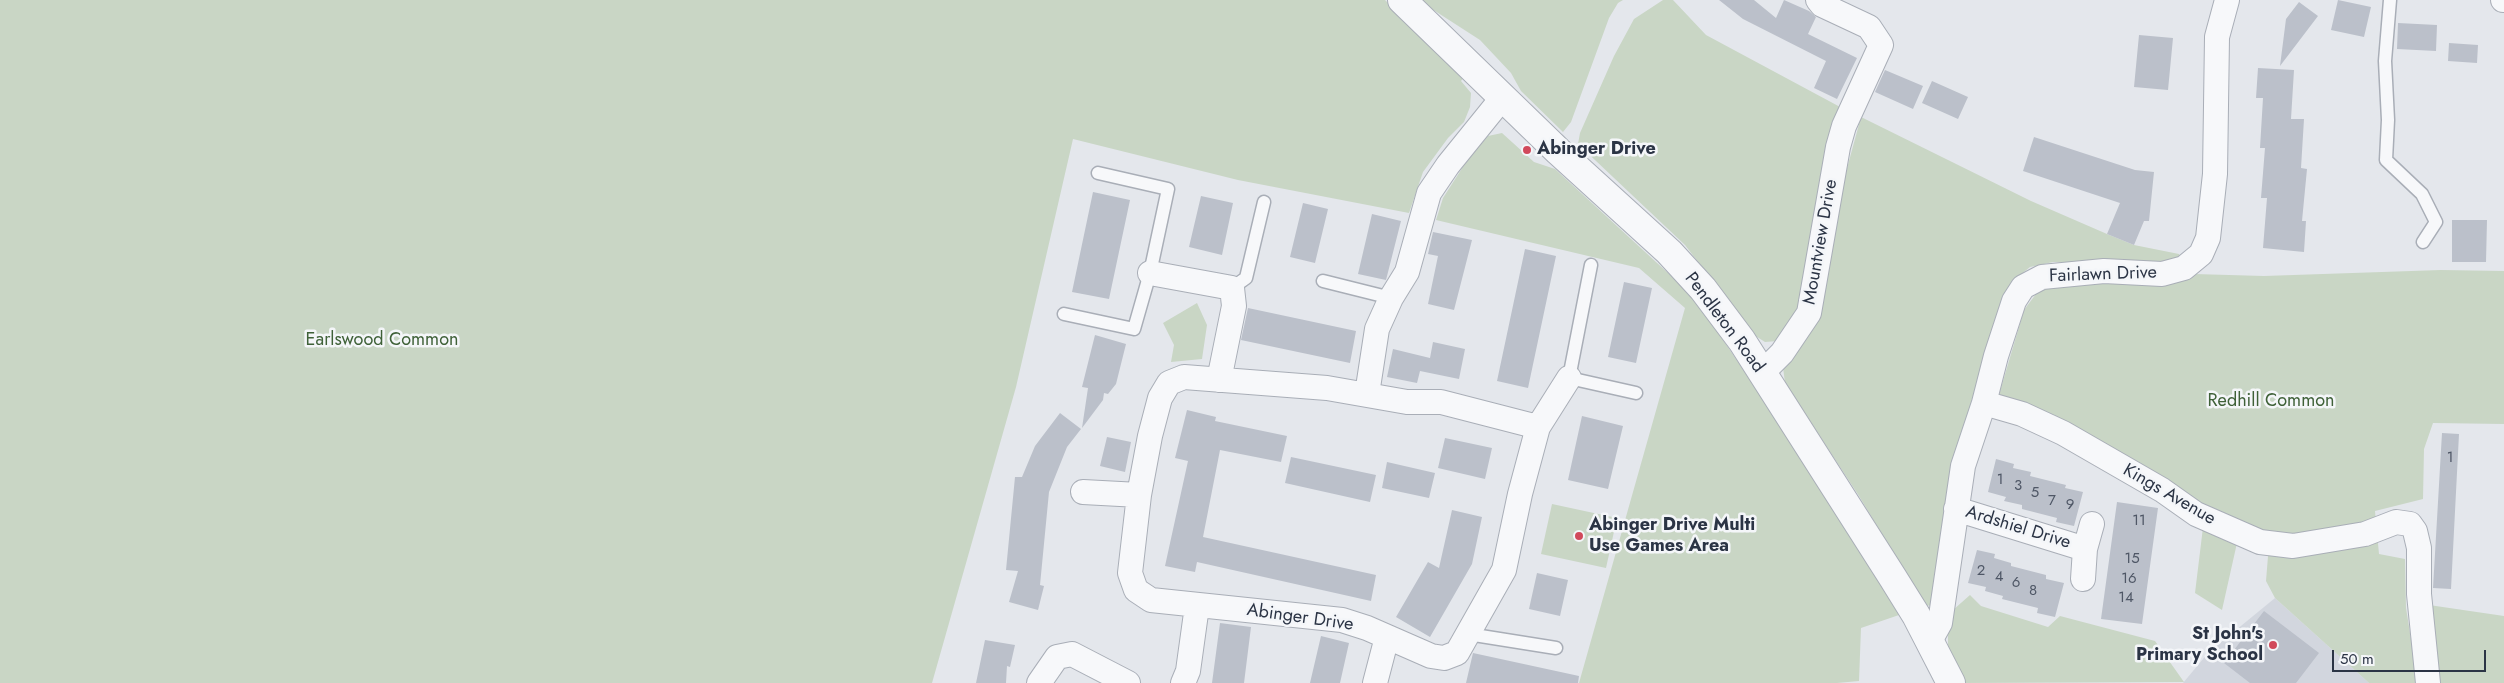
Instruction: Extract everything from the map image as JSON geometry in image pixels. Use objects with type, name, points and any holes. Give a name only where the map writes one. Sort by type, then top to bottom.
[{"type":"street","name":"Pendleton Road","points":[[1402,0],[1503,98],[1669,252],[1698,283],[1742,341],[1898,586],[1951,683]]},
{"type":"street","name":"Mountview Drive","points":[[1762,373],[1782,354],[1809,313],[1838,147],[1844,126],[1881,45],[1869,26],[1822,5],[1818,0]]},
{"type":"street","name":"Fairlawn Drive","points":[[1930,642],[1940,622],[1963,466],[2014,301],[2023,287],[2042,277],[2104,271],[2162,274],[2184,268],[2201,254],[2208,238],[2214,174],[2217,37],[2228,0]]},
{"type":"street","points":[[1367,394],[1377,329],[1391,298],[1407,272],[1429,193],[1448,165],[1503,98]]},
{"type":"street","points":[[1150,273],[1232,288],[1234,306],[1219,380]]},
{"type":"street","name":"Abinger Drive","points":[[1184,378],[1219,380],[1327,388],[1408,402],[1441,402],[1538,427],[1520,494],[1504,570],[1457,653],[1444,658],[1431,656],[1342,620],[1152,600],[1136,590],[1130,573],[1138,495],[1160,398],[1169,383],[1184,378]]},
{"type":"street","points":[[1538,427],[1569,378]]},
{"type":"street","name":"Kings Avenue","points":[[1984,403],[2022,414],[2063,433],[2162,490],[2196,514],[2260,542],[2293,546],[2365,534],[2396,522],[2410,524],[2415,531],[2419,548],[2419,594],[2428,683]]},
{"type":"street","points":[[1083,492],[1138,495]]},
{"type":"street","name":"Ardshiel Drive","points":[[1956,509],[2085,549],[2092,524]]},
{"type":"street","points":[[2083,579],[2085,549]]},
{"type":"street","points":[[1183,683],[1188,671],[1197,606]]},
{"type":"street","points":[[1375,683],[1386,637]]},
{"type":"street","points":[[1039,683],[1057,657],[1072,654],[1128,683]]},
{"type":"lane","points":[[2390,0],[2385,61],[2388,120],[2386,160],[2422,194],[2436,222],[2423,242]]},
{"type":"lane","points":[[1064,314],[1134,328],[1150,273],[1168,189],[1098,173]]},
{"type":"lane","points":[[1232,288],[1246,278],[1264,202]]},
{"type":"lane","points":[[1591,265],[1569,378],[1636,393]]},
{"type":"lane","points":[[1323,281],[1391,298]]},
{"type":"lane","points":[[1468,634],[1556,648]]},
{"type":"shaded area","name":"St John's Primary School","points":[[2275,598],[2369,683],[2183,683],[2208,653]]},
{"type":"green space","name":"Earlswood Common","points":[[0,0],[1385,0],[1464,77],[1461,81],[1471,93],[1470,107],[1464,122],[1448,138],[1423,172],[1409,213],[1238,180],[1073,139],[1016,387],[932,683],[0,683]]},
{"type":"green space","points":[[1418,0],[1623,0],[1618,3],[1609,18],[1571,122],[1563,132],[1521,91],[1511,73],[1480,40]]},
{"type":"green space","points":[[1663,0],[1673,0],[1706,35],[1842,108],[1799,313],[1778,341],[1765,342],[1754,335],[1685,245],[1578,144],[1580,133],[1614,56],[1634,19]]},
{"type":"green space","points":[[1861,117],[2031,201],[2134,245],[2179,254],[2181,258],[2164,262],[2053,262],[2030,267],[2013,281],[2003,307],[1934,605],[1925,606],[1859,496],[1785,383],[1783,367],[1810,330],[1823,304],[1846,172]]},
{"type":"green space","points":[[1502,133],[1534,162],[1555,169],[1694,297],[1813,473],[1899,615],[1861,628],[1859,681],[1837,683],[1579,683],[1685,308],[1639,268],[1436,220],[1443,198],[1468,159],[1488,136]]},
{"type":"green space","name":"Redhill Common","points":[[2441,270],[2504,271],[2504,424],[2433,423],[2424,449],[2423,499],[2375,511],[2379,554],[2405,559],[2406,608],[2418,683],[2369,683],[2275,598],[2266,581],[2269,544],[2239,534],[2222,610],[2195,593],[2205,511],[1998,398],[2024,310],[2036,294],[2055,283],[2194,274],[2264,276]]},
{"type":"green space","points":[[1197,303],[1207,325],[1202,359],[1171,362],[1174,345],[1163,323]]},
{"type":"green space","name":"Abinger Drive Multi Use Games Area","points":[[1552,504],[1617,518],[1606,568],[1541,554]]},
{"type":"green space","points":[[1970,595],[1981,606],[2048,627],[2060,616],[2155,641],[2184,682],[1959,683],[1948,653],[1948,634],[1953,610]]},
{"type":"green space","points":[[2429,605],[2504,616],[2504,683],[2438,683]]},
{"type":"building","points":[[1719,0],[1754,0],[1776,18],[1784,0],[1809,11],[1816,17],[1808,34],[1857,58],[1837,99],[1814,88],[1826,61],[1743,19]]},
{"type":"building","points":[[2338,0],[2371,7],[2364,37],[2331,30]]},
{"type":"building","points":[[2299,2],[2318,16],[2280,66],[2286,19]]},
{"type":"building","points":[[2398,23],[2437,25],[2436,51],[2397,49]]},
{"type":"building","points":[[2139,35],[2173,38],[2168,90],[2134,87]]},
{"type":"building","points":[[2449,43],[2478,45],[2477,63],[2448,61]]},
{"type":"building","points":[[2258,68],[2294,70],[2291,119],[2304,119],[2301,168],[2307,169],[2302,221],[2306,221],[2304,252],[2263,248],[2267,198],[2261,198],[2265,148],[2260,148],[2263,98],[2256,98]]},
{"type":"building","points":[[1885,70],[1923,86],[1913,109],[1875,92]]},
{"type":"building","points":[[1932,81],[1968,97],[1958,119],[1922,103]]},
{"type":"building","points":[[2034,137],[2135,170],[2154,172],[2149,221],[2144,221],[2134,245],[2107,234],[2120,203],[2023,171]]},
{"type":"building","points":[[1093,192],[1130,200],[1109,299],[1072,292]]},
{"type":"building","points":[[1201,196],[1233,203],[1222,255],[1189,247]]},
{"type":"building","points":[[1303,203],[1328,209],[1315,263],[1290,257]]},
{"type":"building","points":[[1372,214],[1401,221],[1386,280],[1358,274]]},
{"type":"building","points":[[2452,220],[2487,220],[2486,262],[2452,262]]},
{"type":"building","points":[[1433,232],[1472,240],[1454,310],[1428,304],[1438,256],[1428,254]]},
{"type":"building","points":[[1525,249],[1556,256],[1528,388],[1497,381]]},
{"type":"building","points":[[1624,282],[1652,288],[1636,363],[1608,357]]},
{"type":"building","points":[[1248,308],[1356,331],[1350,363],[1241,340]]},
{"type":"building","points":[[1095,335],[1126,344],[1116,384],[1108,394],[1104,393],[1103,400],[1082,428],[1088,388],[1082,387]]},
{"type":"building","points":[[1433,342],[1465,349],[1459,379],[1420,371],[1417,383],[1387,377],[1393,349],[1430,358]]},
{"type":"building","points":[[1187,410],[1216,417],[1215,421],[1287,436],[1281,462],[1220,450],[1203,537],[1376,575],[1371,601],[1197,562],[1195,572],[1165,566],[1188,461],[1175,458]]},
{"type":"building","points":[[1060,413],[1081,429],[1067,447],[1049,492],[1040,585],[1044,586],[1038,610],[1009,602],[1018,571],[1006,570],[1015,477],[1022,477],[1035,446]]},
{"type":"building","points":[[1582,416],[1623,426],[1608,489],[1568,480]]},
{"type":"building","points":[[2442,433],[2459,434],[2451,589],[2433,588]]},
{"type":"building","points":[[1107,437],[1131,442],[1125,472],[1100,466]]},
{"type":"building","points":[[1445,438],[1492,448],[1485,479],[1438,468]]},
{"type":"building","points":[[1291,457],[1376,475],[1370,502],[1285,483]]},
{"type":"building","points":[[1996,459],[2014,464],[2013,468],[2031,472],[2030,476],[2066,485],[2065,488],[2083,492],[2074,526],[2056,522],[2057,518],[2022,509],[2022,505],[2004,501],[2006,497],[1988,492]]},
{"type":"building","points":[[1387,462],[1435,473],[1429,498],[1382,488]]},
{"type":"building","points":[[2117,502],[2158,508],[2142,624],[2101,619]]},
{"type":"building","points":[[1452,510],[1482,517],[1472,564],[1430,637],[1396,617],[1428,562],[1439,568]]},
{"type":"building","points":[[1977,550],[1995,554],[1994,558],[2011,563],[2011,566],[2046,575],[2046,579],[2064,583],[2055,617],[2037,613],[2038,608],[2002,599],[2003,596],[1985,591],[1986,587],[1968,583]]},
{"type":"building","points":[[1537,573],[1568,580],[1560,616],[1529,609]]},
{"type":"building","points":[[2264,611],[2319,653],[2296,683],[2250,683],[2224,663]]},
{"type":"building","points":[[1220,623],[1251,627],[1244,683],[1212,683]]},
{"type":"building","points":[[1321,636],[1349,643],[1340,683],[1310,683]]},
{"type":"building","points":[[985,640],[1015,645],[1010,667],[1007,666],[1006,683],[976,683]]},
{"type":"building","points":[[1473,653],[1579,676],[1578,683],[1466,683]]},
{"type":"place","name":"Abinger Drive","points":[[1527,150]]},
{"type":"place","name":"Abinger Drive Multi Use Games Area","points":[[1579,536]]},
{"type":"place","name":"St John's Primary School","points":[[2273,645]]}]
